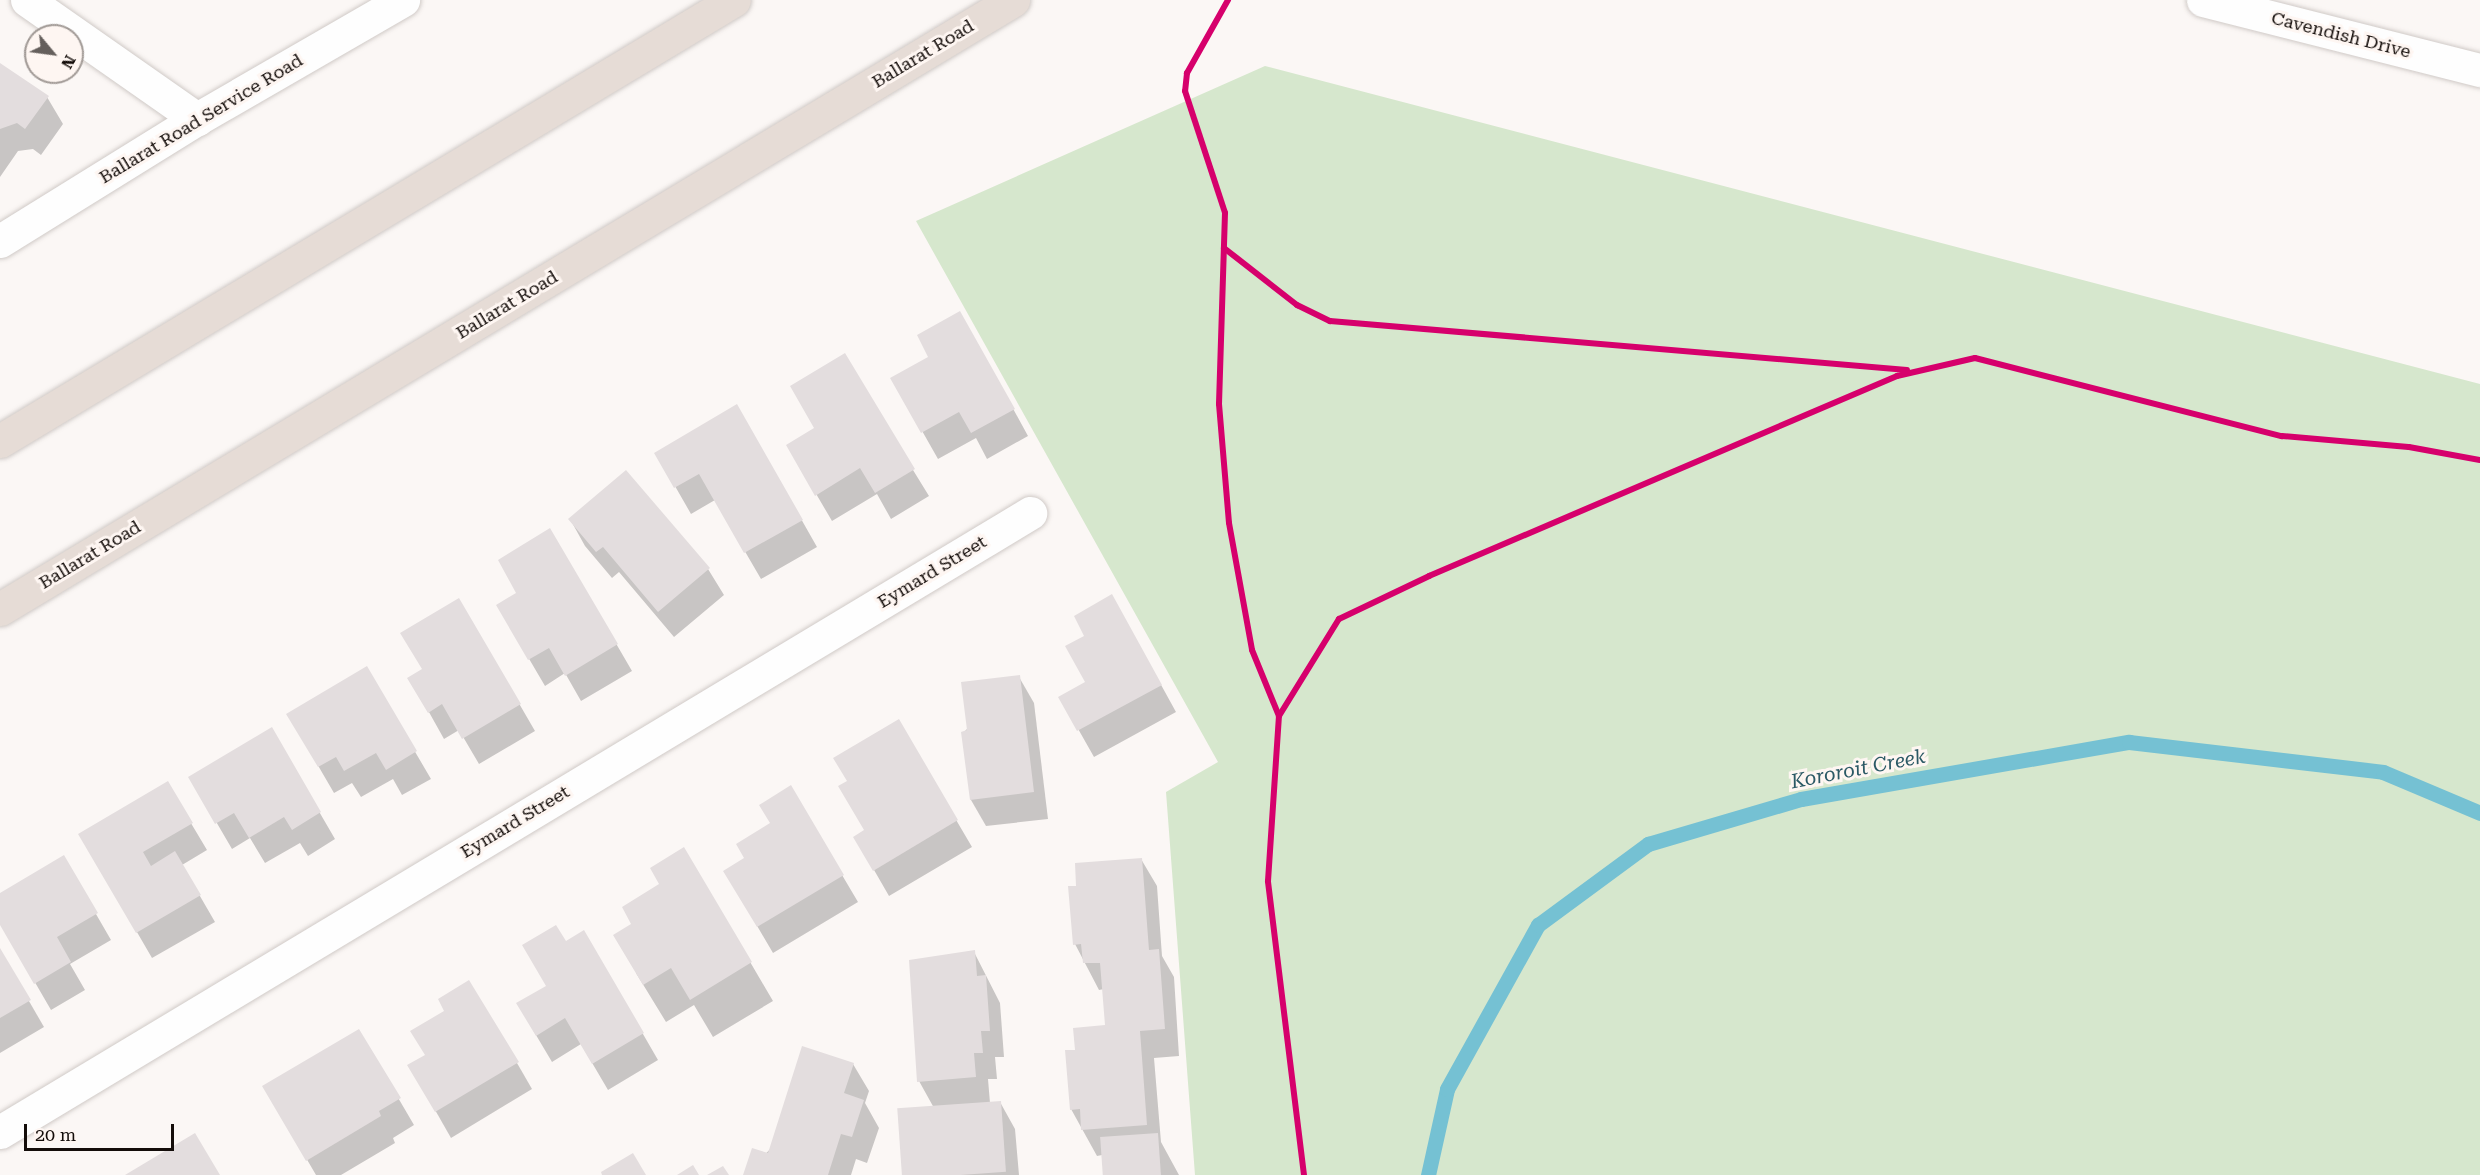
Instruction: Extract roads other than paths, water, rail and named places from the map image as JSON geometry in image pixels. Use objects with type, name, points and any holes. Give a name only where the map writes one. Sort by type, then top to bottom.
[{"type":"highway","points":[[0,441],[734,0]]},
{"type":"highway","name":"Ballarat Road","points":[[0,609],[1013,0]]},
{"type":"street","points":[[27,0],[197,119]]},
{"type":"street","name":"Ballarat Road Service Road","points":[[0,241],[197,119],[403,0]]},
{"type":"street","name":"Cavendish Drive","points":[[2203,0],[2480,70]]},
{"type":"street","name":"Eymard Street","points":[[0,1132],[1030,513]]},
{"type":"waterway","name":"Kororoit Creek","points":[[1428,1175],[1447,1089],[1538,925],[1648,844],[1801,799],[2129,742],[2383,772],[2480,813]]}]
